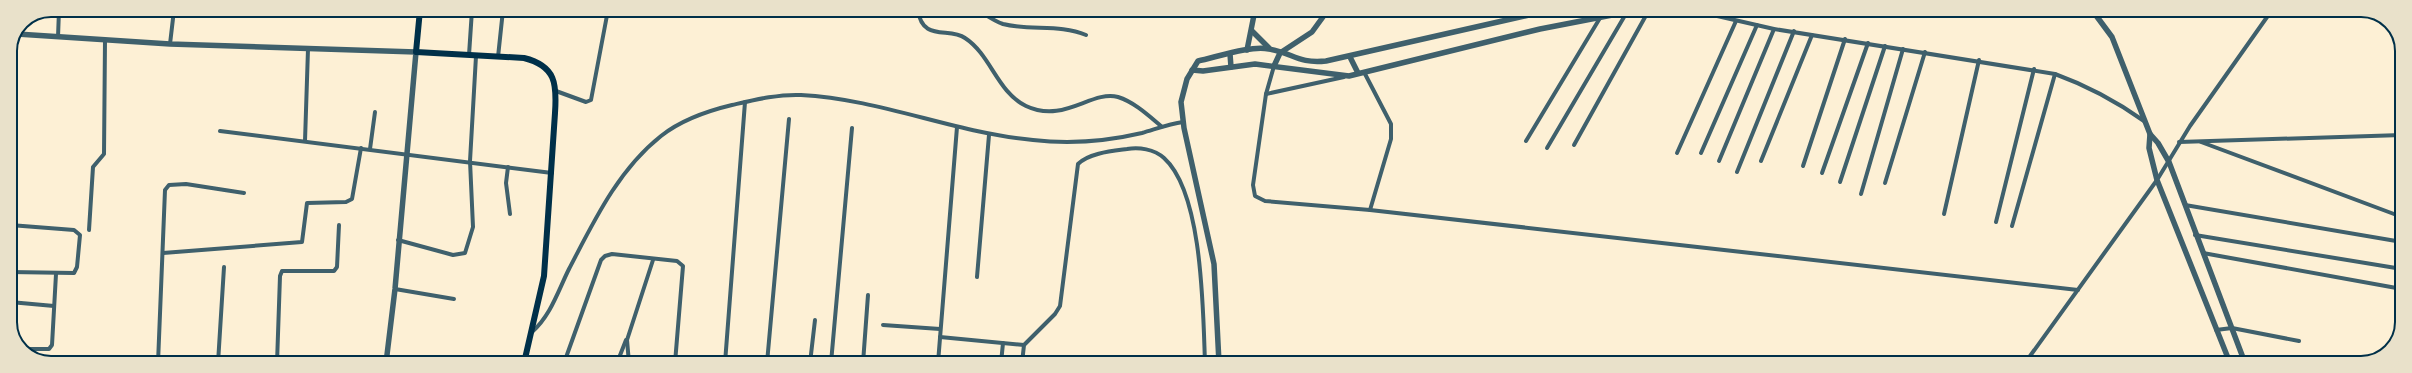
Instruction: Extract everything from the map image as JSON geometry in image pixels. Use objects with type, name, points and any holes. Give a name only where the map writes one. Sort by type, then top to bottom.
[{"type":"main road","points":[[419,17],[416,52],[524,58],[539,63],[551,74],[556,92],[552,173],[544,276],[526,356]]},
{"type":"street","points":[[58,36],[59,17]]},
{"type":"street","points":[[170,44],[173,17]]},
{"type":"street","points":[[398,240],[453,256],[465,253],[473,227],[470,161],[473,55],[472,17]]},
{"type":"street","points":[[498,57],[502,17]]},
{"type":"street","points":[[556,92],[589,102],[607,17]]},
{"type":"street","points":[[919,17],[926,27],[934,32],[965,38],[982,56],[1006,90],[1026,106],[1038,110],[1062,111],[1108,96],[1117,97],[1131,103],[1161,126]]},
{"type":"street","points":[[990,17],[1001,23],[1020,27],[1075,31],[1086,35]]},
{"type":"street","points":[[1247,50],[1254,17]]},
{"type":"street","points":[[1323,17],[1312,32],[1280,53],[1274,66],[1266,94],[1253,185],[1255,196],[1265,201],[1370,210],[2078,290]]},
{"type":"street","points":[[1252,31],[1269,48],[1280,53],[1314,62],[1350,57],[1522,17]]},
{"type":"street","points":[[1266,94],[1358,74],[1519,34],[1604,17]]},
{"type":"street","points":[[1547,148],[1624,17]]},
{"type":"street","points":[[1574,145],[1645,17]]},
{"type":"street","points":[[1717,17],[1774,29],[1979,60],[2055,74],[2086,85],[2116,102],[2144,121]]},
{"type":"street","points":[[2097,17],[2112,37],[2150,134],[2158,143],[2170,162],[2195,236],[2242,356]]},
{"type":"street","points":[[2030,356],[2170,162],[2179,142],[2267,17]]},
{"type":"street","points":[[1526,141],[1600,18]]},
{"type":"street","points":[[1677,153],[1736,22]]},
{"type":"street","points":[[1701,153],[1757,25]]},
{"type":"street","points":[[1719,161],[1774,29]]},
{"type":"street","points":[[1737,172],[1794,31]]},
{"type":"street","points":[[22,34],[170,44],[308,50],[416,52],[408,154],[387,356]]},
{"type":"street","points":[[1762,161],[1812,34]]},
{"type":"street","points":[[1803,166],[1845,39]]},
{"type":"street","points":[[89,230],[94,167],[104,154],[105,40]]},
{"type":"street","points":[[1822,173],[1868,43]]},
{"type":"street","points":[[1840,182],[1885,46]]},
{"type":"street","points":[[1221,356],[1214,264],[1183,122],[1181,102],[1187,79],[1198,61],[1247,50],[1269,48]]},
{"type":"street","points":[[1861,194],[1903,49]]},
{"type":"street","points":[[305,141],[308,50]]},
{"type":"street","points":[[1885,183],[1925,52]]},
{"type":"street","points":[[1230,54],[1231,67]]},
{"type":"street","points":[[1350,57],[1358,74]]},
{"type":"street","points":[[1944,214],[1979,60]]},
{"type":"street","points":[[1192,70],[1203,71],[1255,64],[1308,72],[1349,76]]},
{"type":"street","points":[[1996,222],[2034,69]]},
{"type":"street","points":[[1364,72],[1391,124],[1391,138],[1370,210]]},
{"type":"street","points":[[2012,226],[2055,74]]},
{"type":"street","points":[[531,332],[548,313],[568,272],[609,196],[634,160],[663,135],[678,125],[712,110],[783,95],[816,96],[850,102],[989,135],[1036,141],[1096,139],[1138,134],[1161,126],[1183,122]]},
{"type":"street","points":[[726,356],[745,102]]},
{"type":"street","points":[[370,149],[375,112]]},
{"type":"street","points":[[768,356],[789,119]]},
{"type":"street","points":[[939,356],[957,127]]},
{"type":"street","points":[[832,356],[852,128]]},
{"type":"street","points":[[220,131],[470,161],[552,173]]},
{"type":"street","points":[[2150,134],[2149,148],[2157,180],[2227,356]]},
{"type":"street","points":[[977,277],[989,135]]},
{"type":"street","points":[[2179,142],[2395,135]]},
{"type":"street","points":[[2199,141],[2395,214]]},
{"type":"street","points":[[163,253],[302,242],[306,203],[346,202],[352,199],[361,148]]},
{"type":"street","points":[[1023,356],[1024,345],[1055,314],[1060,306],[1078,164],[1089,158],[1112,151],[1137,148],[1163,157],[1176,173],[1187,201],[1201,278],[1205,356]]},
{"type":"street","points":[[508,167],[506,183],[510,214]]},
{"type":"street","points":[[158,356],[165,190],[169,185],[186,184],[244,193]]},
{"type":"street","points":[[2185,205],[2395,241]]},
{"type":"street","points":[[277,356],[280,276],[282,271],[334,270],[337,268],[338,225]]},
{"type":"street","points":[[17,226],[74,230],[80,234],[77,267],[74,273],[56,274],[17,272]]},
{"type":"street","points":[[2195,236],[2395,268]]},
{"type":"street","points":[[2203,253],[2395,288]]},
{"type":"street","points":[[567,356],[601,260],[605,256],[612,254],[653,260],[676,261],[683,266],[676,356]]},
{"type":"street","points":[[620,356],[653,260]]},
{"type":"street","points":[[218,356],[224,267]]},
{"type":"street","points":[[31,349],[49,349],[52,345],[56,274]]},
{"type":"street","points":[[395,289],[454,299]]},
{"type":"street","points":[[864,356],[868,295]]},
{"type":"street","points":[[17,303],[54,306]]},
{"type":"street","points":[[811,356],[815,320]]},
{"type":"street","points":[[883,326],[940,329]]},
{"type":"street","points":[[2216,330],[2232,328],[2300,341]]},
{"type":"street","points":[[940,337],[1024,345]]},
{"type":"street","points":[[626,340],[628,356]]},
{"type":"street","points":[[1002,356],[1003,343]]}]
